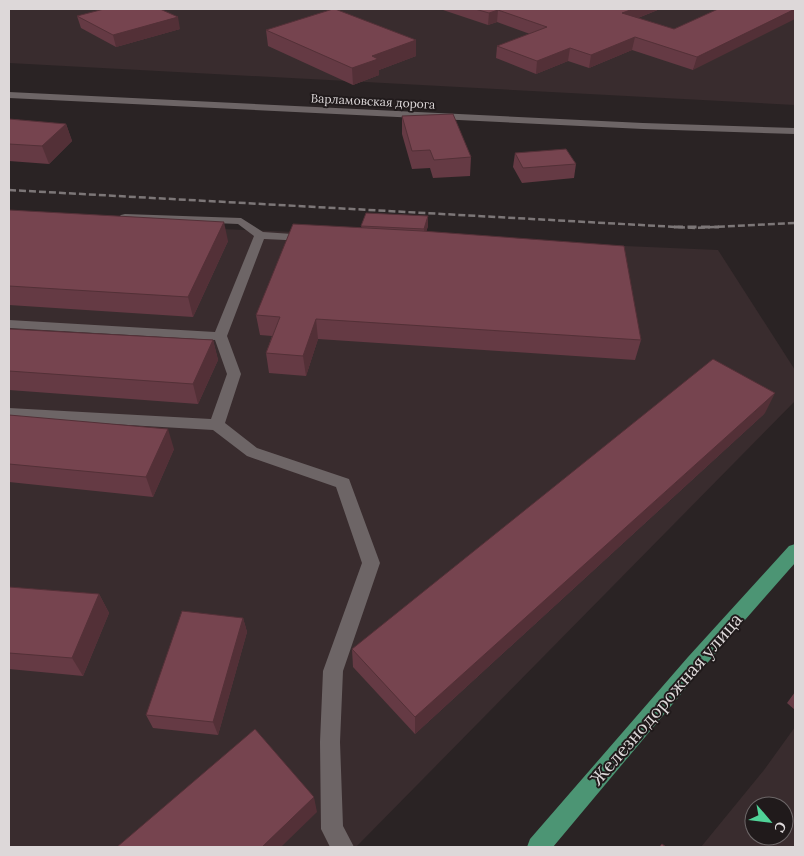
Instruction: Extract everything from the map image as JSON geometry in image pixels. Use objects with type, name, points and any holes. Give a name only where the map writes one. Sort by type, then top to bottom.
[{"type":"main road","name":"Железнодорожная улица","points":[[538,847],[795,551]]},
{"type":"street","name":"Варламовская дорога","points":[[9,95],[623,125],[795,131]]},
{"type":"street","points":[[115,216],[241,221],[260,235],[318,239]]},
{"type":"street","points":[[217,425],[234,374],[220,336],[260,235]]},
{"type":"street","points":[[9,324],[220,336]]},
{"type":"street","points":[[9,413],[217,425],[252,452],[343,483],[371,564],[333,671],[330,742],[332,829],[343,847]]},
{"type":"shaded area","points":[[9,9],[795,9],[795,105],[9,63]]},
{"type":"shaded area","points":[[9,220],[718,250],[795,370],[795,401],[356,847],[9,847]]},
{"type":"shaded area","points":[[795,727],[795,847],[701,847],[764,770]]},
{"type":"building","points":[[104,9],[160,9],[178,17],[113,35],[77,16]]},
{"type":"building","points":[[333,9],[416,40],[372,56],[378,59],[352,68],[266,30]]},
{"type":"building","points":[[475,9],[633,9],[622,13],[674,29],[718,9],[795,9],[697,57],[635,37],[591,55],[570,48],[537,61],[497,46],[547,27],[498,10],[489,13]]},
{"type":"building","points":[[453,114],[471,157],[434,160],[430,150],[412,151],[402,116]]},
{"type":"building","points":[[9,119],[66,124],[42,146],[9,144]]},
{"type":"building","points":[[566,149],[576,164],[523,168],[515,153]]},
{"type":"building","points":[[9,210],[224,222],[188,297],[9,286]]},
{"type":"building","points":[[366,213],[428,216],[424,229],[361,226]]},
{"type":"building","points":[[293,224],[422,231],[624,246],[641,340],[316,319],[303,356],[266,353],[280,317],[256,315]]},
{"type":"building","points":[[9,329],[213,340],[193,384],[9,371]]},
{"type":"building","points":[[713,359],[775,393],[415,717],[352,649]]},
{"type":"building","points":[[9,415],[168,429],[146,477],[9,464]]},
{"type":"building","points":[[9,587],[99,594],[72,658],[9,653]]},
{"type":"building","points":[[182,611],[243,618],[213,722],[146,715]]},
{"type":"building","points":[[255,729],[314,797],[262,847],[117,847]]},
{"type":"railway","points":[[9,190],[677,227]]},
{"type":"railway","points":[[715,227],[795,223]]},
{"type":"railway","points":[[677,227],[715,227]]},
{"type":"railway","points":[[677,227],[715,227]]}]
